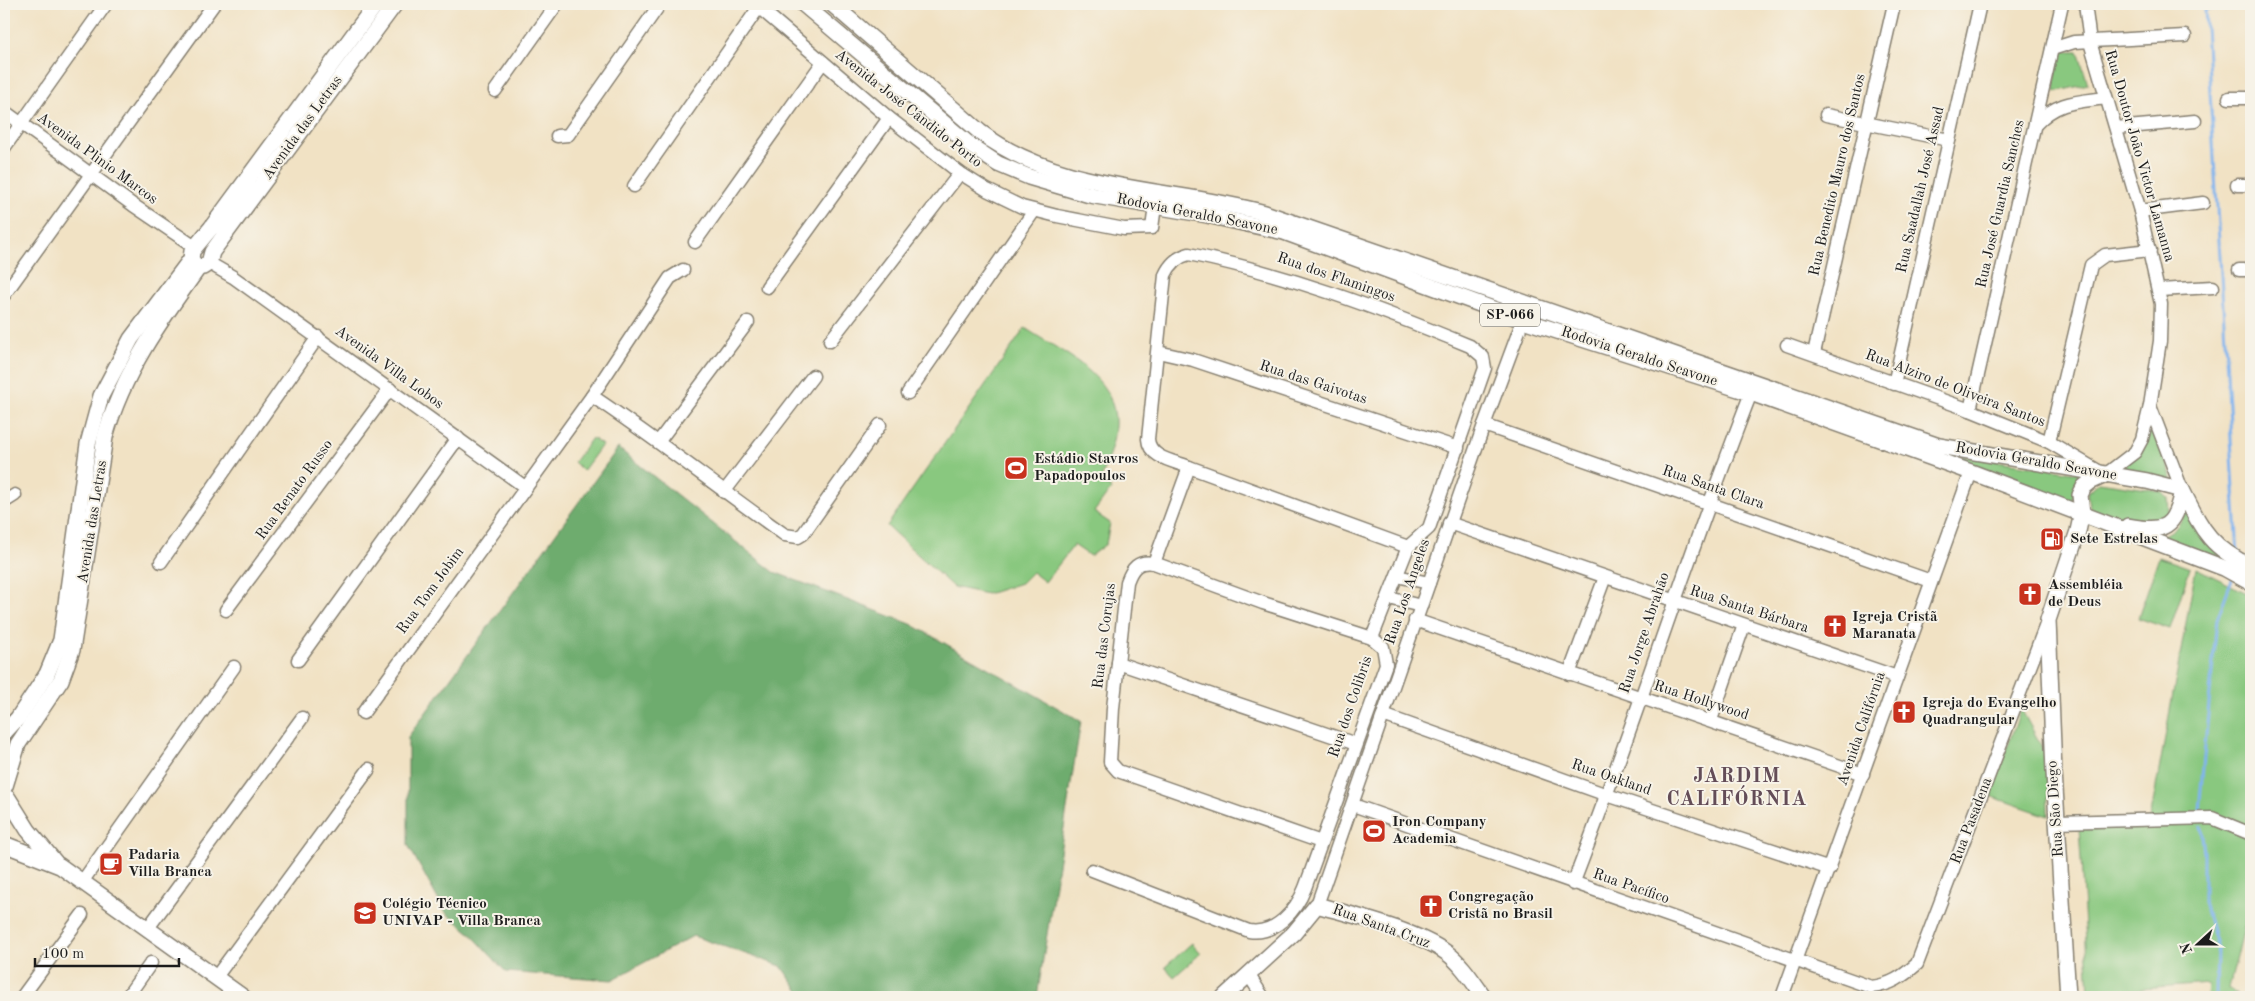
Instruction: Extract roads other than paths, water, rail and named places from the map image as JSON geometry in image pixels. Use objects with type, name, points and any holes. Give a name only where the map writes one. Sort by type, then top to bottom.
[{"type":"main road","name":"Avenida das Letras","points":[[4,817],[5,789],[18,744],[61,680],[72,650],[106,437],[111,416],[134,363],[201,256],[376,4]]},
{"type":"main road","name":"Avenida das Letras","points":[[4,733],[18,718],[47,674],[61,640],[88,444],[101,396],[131,339],[201,256],[395,4]]},
{"type":"main road","name":"Rodovia Geraldo Scavone","points":[[803,4],[971,146],[998,164],[1029,177],[1082,193],[1223,218],[1284,232],[1524,320],[1751,394],[1971,472],[2224,568],[2251,582]]},
{"type":"main road","name":"Rodovia Geraldo Scavone","points":[[832,4],[980,132],[996,144],[1033,163],[1083,178],[1213,201],[1265,213],[1940,446],[2147,481],[2182,490]]},
{"type":"main road","name":"Rua Pasadena","points":[[2048,620],[2082,513],[2080,495],[2084,487],[2090,482],[2105,475]]},
{"type":"main road","points":[[2099,521],[2158,529],[2172,522],[2178,512],[2182,490]]},
{"type":"main road","points":[[2182,490],[2210,540],[2227,555],[2251,567]]},
{"type":"main road","name":"Rua São Diego","points":[[2048,620],[2057,822],[2068,997]]},
{"type":"main road","points":[[5,789],[28,830],[60,866],[216,977],[238,996]]},
{"type":"main road","points":[[4,844],[60,866]]},
{"type":"main road","points":[[1224,997],[1294,933],[1317,905]]},
{"type":"main road","name":"Rua Santa Cruz","points":[[1317,905],[1367,920],[1434,946],[1456,962],[1484,997]]},
{"type":"street","points":[[4,148],[106,4]]},
{"type":"street","points":[[4,295],[214,4]]},
{"type":"street","points":[[495,91],[557,4]]},
{"type":"street","points":[[557,136],[568,135],[660,4]]},
{"type":"street","name":"Rua Benedito Mauro dos Santos","points":[[1814,353],[1894,4]]},
{"type":"street","name":"Rua Saadallah José Assad","points":[[1894,384],[1980,4]]},
{"type":"street","name":"Rua José Guardia Sanches","points":[[1970,410],[2062,4]]},
{"type":"street","name":"Rua Doutor João Victor Lamanna","points":[[2085,4],[2090,42],[2140,211],[2159,290],[2160,341],[2150,406],[2142,439],[2135,452],[2105,475]]},
{"type":"street","points":[[634,186],[757,6]]},
{"type":"street","name":"Avenida José Cândido Porto","points":[[757,6],[889,118],[960,174],[1010,202],[1034,211],[1086,223],[1142,229],[1152,228],[1155,206]]},
{"type":"street","points":[[2052,49],[2067,44],[2185,36]]},
{"type":"street","points":[[695,242],[824,62]]},
{"type":"street","points":[[2036,124],[2048,111],[2064,104],[2106,98]]},
{"type":"street","points":[[2229,98],[2251,98]]},
{"type":"street","name":"Avenida Plinio Marcos","points":[[4,111],[201,256]]},
{"type":"street","points":[[1826,115],[1949,140]]},
{"type":"street","points":[[767,287],[889,118]]},
{"type":"street","points":[[2116,128],[2195,121]]},
{"type":"street","points":[[830,340],[960,174]]},
{"type":"street","points":[[2237,185],[2251,185]]},
{"type":"street","points":[[2140,211],[2202,203]]},
{"type":"street","points":[[908,393],[1034,211]]},
{"type":"street","points":[[2049,442],[2091,265],[2105,255],[2150,250]]},
{"type":"street","name":"Rua dos Flamingos","points":[[1158,352],[1165,275],[1173,262],[1181,256],[1189,254],[1279,275],[1376,307],[1470,346],[1483,357]]},
{"type":"street","name":"Avenida Villa Lobos","points":[[201,256],[525,487]]},
{"type":"street","name":"Rua Tom Jobim","points":[[363,713],[592,396],[670,278],[683,270]]},
{"type":"street","points":[[2159,290],[2213,287]]},
{"type":"street","name":"Rua Los Angeles","points":[[1317,905],[1484,425],[1524,320]]},
{"type":"street","points":[[659,441],[748,322]]},
{"type":"street","points":[[161,562],[318,338]]},
{"type":"street","name":"Rua Alziro de Oliveira Santos","points":[[1787,345],[1970,410],[2049,442],[2105,475]]},
{"type":"street","points":[[1158,352],[1148,439],[1149,446],[1157,454],[1408,547]]},
{"type":"street","name":"Rua das Gaivotas","points":[[1158,352],[1193,360],[1458,448]]},
{"type":"street","name":"Rua dos Colibris","points":[[1092,870],[1249,931],[1258,932],[1270,929],[1297,904],[1386,664],[1382,648],[1372,638],[1408,547],[1429,528],[1484,368],[1483,357]]},
{"type":"street","points":[[724,492],[813,376]]},
{"type":"street","name":"Rua Renato Russo","points":[[226,610],[390,389]]},
{"type":"street","name":"Rua Jorge Abrahão","points":[[1573,884],[1608,795],[1639,698],[1708,504],[1751,394]]},
{"type":"street","points":[[592,396],[659,441],[724,492],[784,535],[793,538],[803,534],[880,425]]},
{"type":"street","name":"Rua Doutor João Victor Lamanna","points":[[2150,406],[2182,490]]},
{"type":"street","name":"Rua Santa Clara","points":[[1484,425],[1932,581]]},
{"type":"street","points":[[298,660],[458,438]]},
{"type":"street","points":[[1188,467],[1154,562],[1263,603],[1372,638]]},
{"type":"street","name":"Avenida Califórnia","points":[[1782,997],[1794,960],[1830,869],[1971,472]]},
{"type":"street","points":[[4,502],[16,495]]},
{"type":"street","name":"Rua Santa Bárbara","points":[[1449,524],[1897,677]]},
{"type":"street","name":"Rua das Corujas","points":[[1154,562],[1142,562],[1131,570],[1127,582],[1109,755],[1113,767],[1118,771],[1321,842]]},
{"type":"street","points":[[1397,576],[1429,583]]},
{"type":"street","points":[[1569,674],[1605,577]]},
{"type":"street","points":[[1389,598],[1421,606]]},
{"type":"street","name":"Rua Hollywood","points":[[1416,620],[1639,698],[1711,720],[1863,774]]},
{"type":"street","name":"Rua Pasadena","points":[[1900,979],[1917,964],[2048,620]]},
{"type":"street","points":[[1711,720],[1744,625]]},
{"type":"street","points":[[2034,656],[2043,655],[2049,660]]},
{"type":"street","points":[[1118,663],[1356,744]]},
{"type":"street","points":[[82,882],[234,667]]},
{"type":"street","name":"Rua Oakland","points":[[1383,715],[1608,795],[1830,869]]},
{"type":"street","points":[[148,928],[302,718]]},
{"type":"street","points":[[216,977],[369,770]]},
{"type":"street","name":"Rua Pacífico","points":[[1353,805],[1573,884],[1871,986],[1884,985],[1900,979]]},
{"type":"street","points":[[2057,822],[2212,818],[2251,834]]},
{"type":"street","points":[[22,997],[82,915]]},
{"type":"street","points":[[127,997],[151,964]]},
{"type":"street","points":[[1248,974],[1263,997]]},
{"type":"waterway","points":[[2224,4],[2205,10],[2238,554]]},
{"type":"waterway","points":[[2199,810],[2217,619],[2232,579]]},
{"type":"waterway","points":[[2201,827],[2204,852],[2204,902],[2217,949],[2216,997]]},
{"type":"place","name":"Estádio Stavros Papadopoulos","points":[[1016,468]]},
{"type":"place","name":"Sete Estrelas","points":[[2052,539]]},
{"type":"place","name":"Assembléia de Deus","points":[[2030,594]]},
{"type":"place","name":"Igreja Cristã Maranata","points":[[1835,626]]},
{"type":"place","name":"Igreja do Evangelho Quadrangular","points":[[1904,712]]},
{"type":"place","name":"Iron Company Academia","points":[[1374,831]]},
{"type":"place","name":"Padaria Villa Branca","points":[[111,864]]},
{"type":"place","name":"Congregação Cristã no Brasil","points":[[1431,906]]},
{"type":"place","name":"Colégio Técnico UNIVAP - Villa Branca","points":[[365,913]]},
{"type":"district","name":"JARDIM CALIFÓRNIA","points":[[1737,788]]}]
